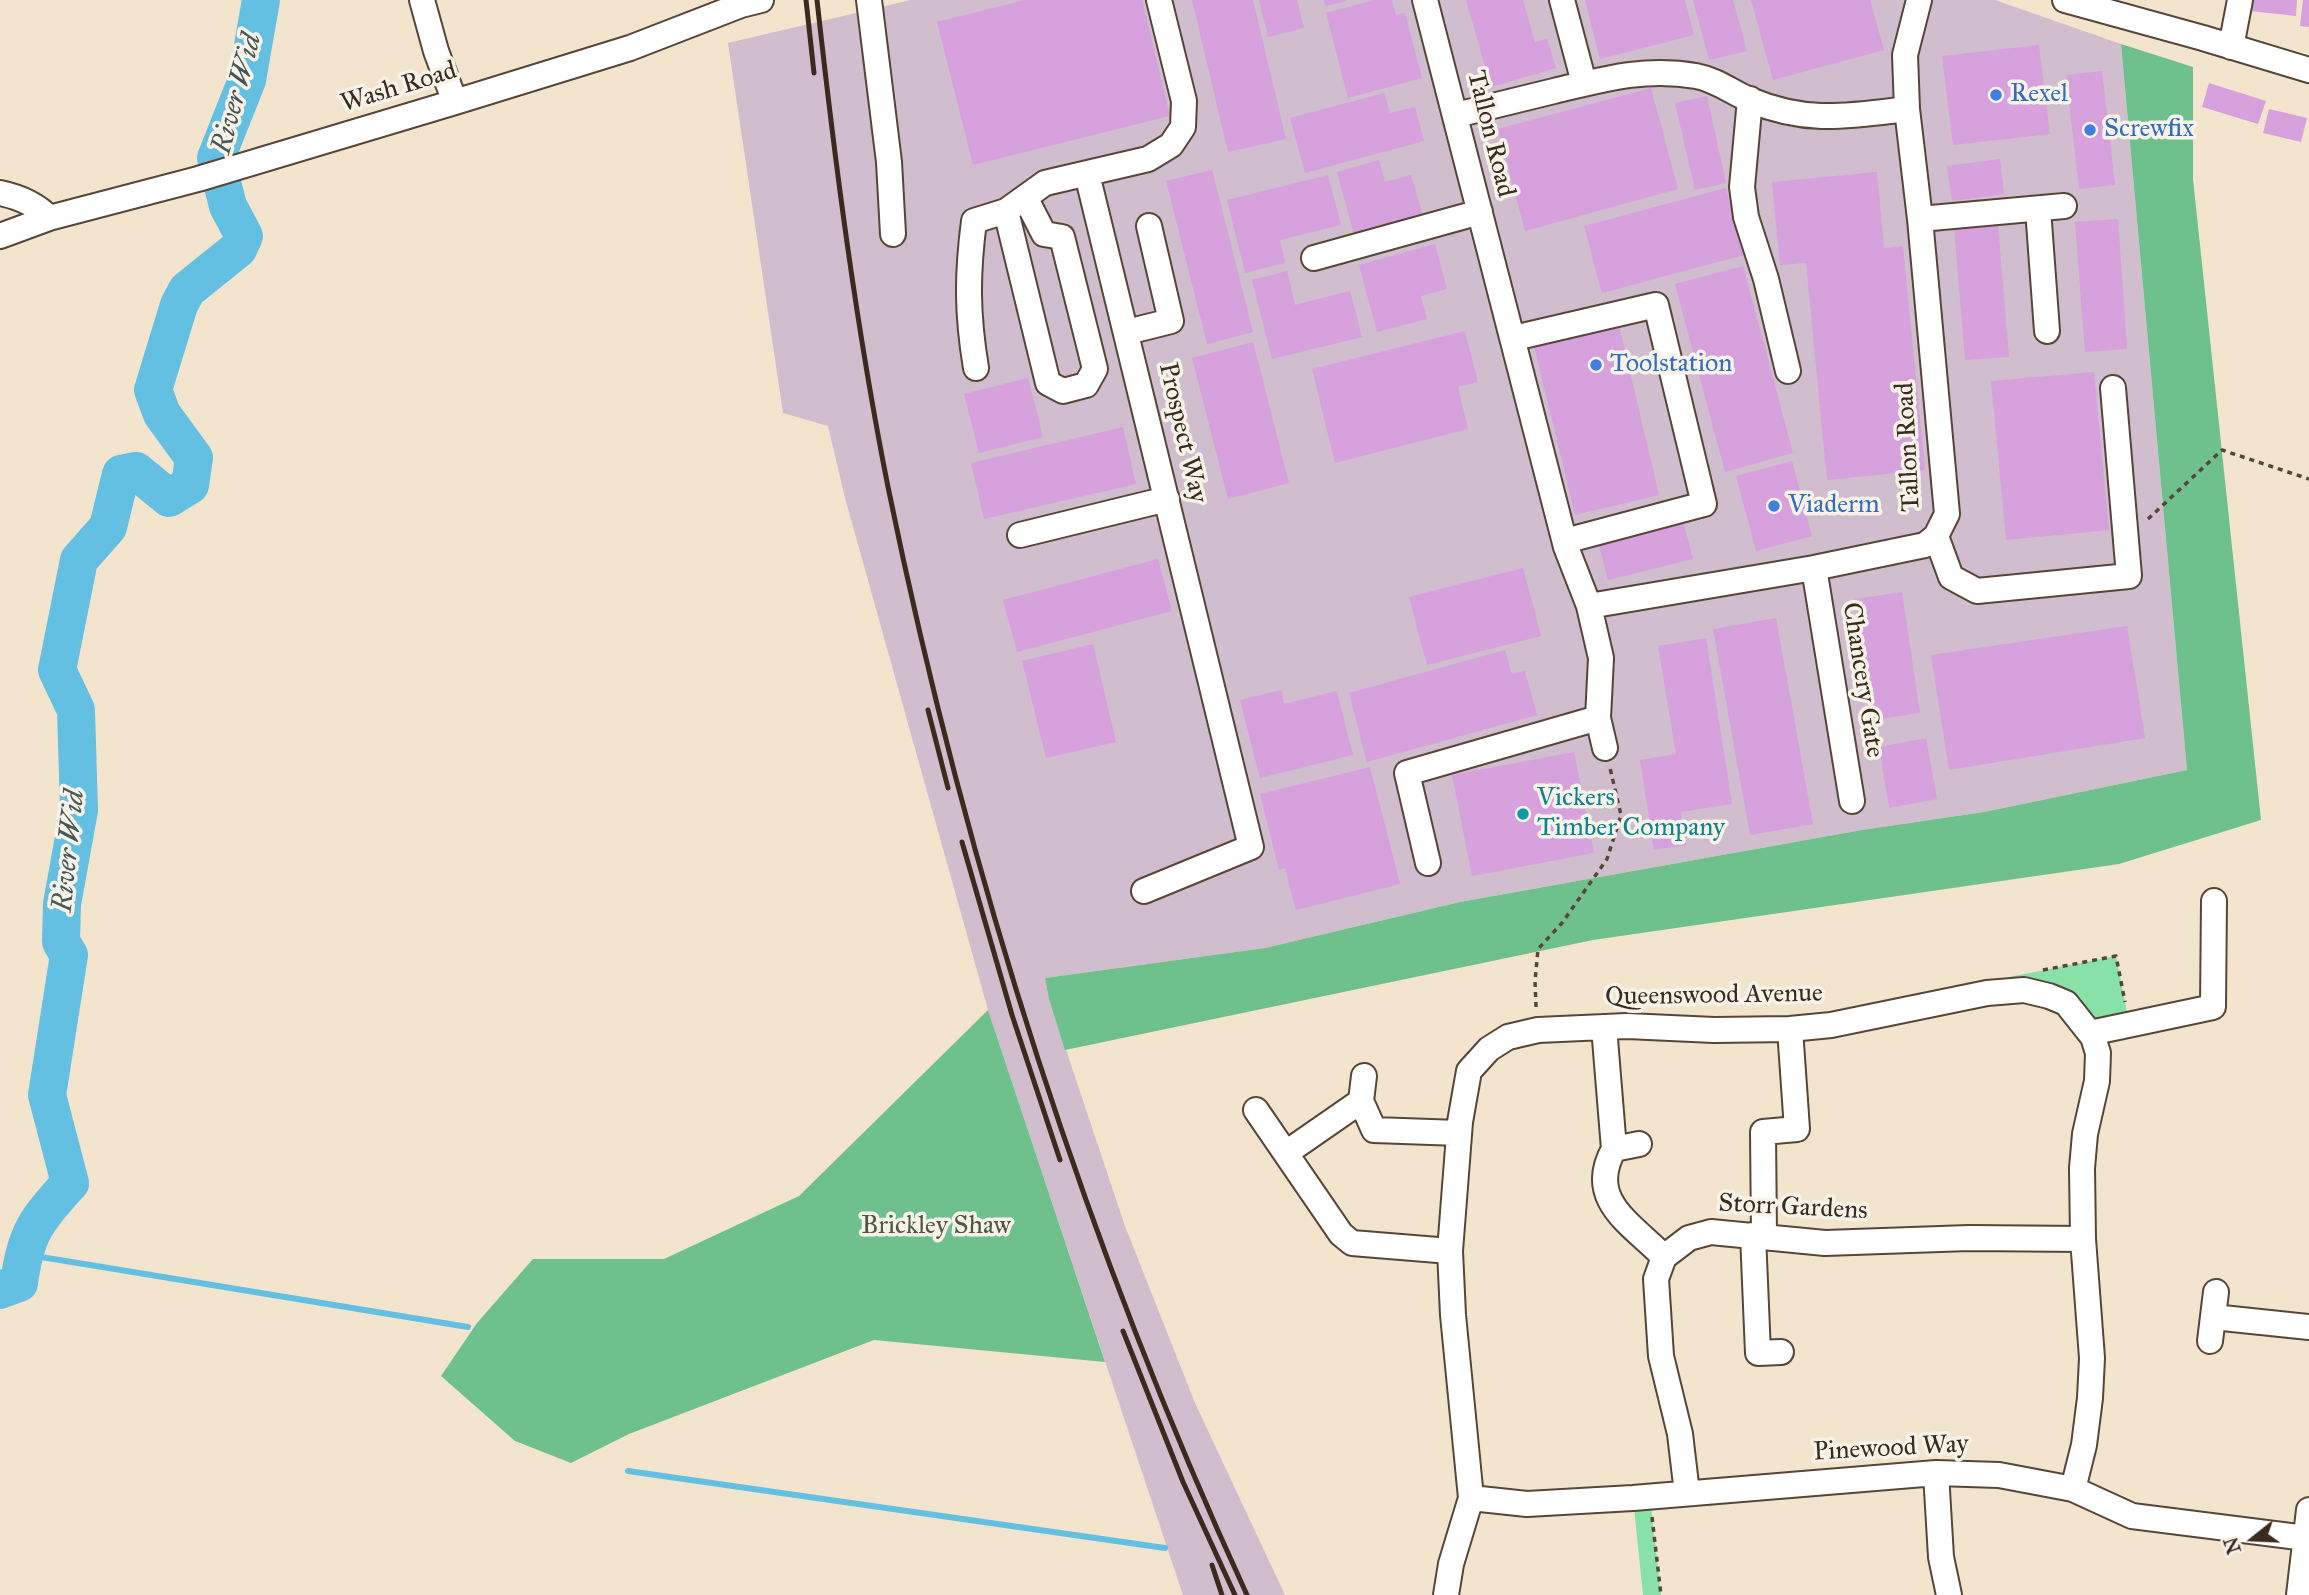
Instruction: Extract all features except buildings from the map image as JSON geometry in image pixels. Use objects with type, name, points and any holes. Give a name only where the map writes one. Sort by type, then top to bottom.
[{"type":"street","points":[[422,0],[436,51],[455,102]]},
{"type":"street","name":"Wash Road","points":[[0,236],[49,218],[236,168],[630,48],[741,5],[761,0]]},
{"type":"street","points":[[869,0],[888,162],[893,234]]},
{"type":"street","points":[[976,368],[968,319],[967,293],[974,221],[1016,205],[1045,183],[1148,159],[1171,145],[1183,127],[1184,101],[1158,0]]},
{"type":"street","name":"Tallon Road","points":[[1425,0],[1565,541],[1589,606],[1601,658],[1598,718],[1605,748]]},
{"type":"street","points":[[1562,0],[1584,83]]},
{"type":"street","name":"Tallon Road","points":[[1589,606],[1814,568],[1925,545],[1936,536],[1947,514],[1920,219],[1907,109],[1905,55],[1919,0]]},
{"type":"street","points":[[2065,0],[2309,70]]},
{"type":"street","points":[[2231,47],[2240,0]]},
{"type":"street","points":[[1455,115],[1622,74],[1664,73],[1697,76],[1718,82],[1750,100],[1802,116],[1836,118],[1907,109]]},
{"type":"street","points":[[1750,100],[1742,187],[1788,371]]},
{"type":"street","name":"Prospect Way","points":[[1087,173],[1251,847],[1144,891]]},
{"type":"street","points":[[0,193],[15,196],[41,209],[49,218]]},
{"type":"street","points":[[1016,205],[1044,234],[1062,237],[1095,369],[1086,385],[1063,391],[1048,383],[1016,205]]},
{"type":"street","points":[[1920,219],[2064,206]]},
{"type":"street","points":[[2038,209],[2047,331]]},
{"type":"street","points":[[1314,258],[1479,212]]},
{"type":"street","points":[[1127,332],[1171,321],[1149,226]]},
{"type":"street","points":[[1514,338],[1656,306],[1704,504],[1565,541]]},
{"type":"street","points":[[1936,536],[1951,577],[1977,591],[2129,576],[2113,388]]},
{"type":"street","points":[[1020,535],[1167,499]]},
{"type":"street","name":"Chancery Gate","points":[[1814,568],[1852,801]]},
{"type":"street","points":[[1427,863],[1407,773],[1598,718]]},
{"type":"street","points":[[2090,1033],[2213,1007],[2214,901]]},
{"type":"street","name":"Queenswood Avenue","points":[[1471,1498],[1453,1315],[1450,1251],[1459,1133],[1469,1071],[1489,1049],[1508,1037],[1538,1030],[1604,1027],[1790,1029],[1831,1025],[1987,993],[2024,990],[2066,1003],[2090,1033],[2098,1053],[2097,1080],[2085,1134],[2081,1168],[2092,1358],[2090,1398],[2084,1445],[2073,1489]]},
{"type":"street","points":[[1604,1027],[1614,1149],[1605,1166],[1608,1198],[1623,1219],[1664,1257],[1656,1279],[1661,1356],[1680,1434],[1687,1493]]},
{"type":"street","points":[[1780,1352],[1758,1353],[1758,1236],[1763,1132],[1797,1129],[1790,1029]]},
{"type":"street","points":[[1364,1076],[1361,1101],[1374,1130],[1459,1133]]},
{"type":"street","points":[[1286,1153],[1361,1101]]},
{"type":"street","points":[[1256,1110],[1340,1234],[1352,1243],[1450,1251]]},
{"type":"street","points":[[1614,1149],[1639,1144]]},
{"type":"street","name":"Storr Gardens","points":[[1664,1257],[1689,1238],[1710,1232],[1825,1243],[1969,1238],[2083,1238]]},
{"type":"street","points":[[2216,1292],[2212,1329],[2309,1326]]},
{"type":"street","points":[[1936,1473],[1941,1557],[1949,1595]]},
{"type":"street","name":"Pinewood Way","points":[[1471,1498],[1527,1504],[1650,1497],[1936,1473],[1999,1475],[2073,1489],[2132,1516],[2306,1538]]},
{"type":"street","points":[[1446,1595],[1451,1564],[1471,1498]]},
{"type":"street","points":[[2299,1595],[2309,1510]]},
{"type":"path","points":[[2126,539],[2222,450],[2309,479]]},
{"type":"path","points":[[1538,1030],[1535,981],[1538,949],[1562,923],[1606,859],[1621,815],[1605,748]]},
{"type":"path","points":[[2036,972],[2116,956],[2130,1025]]},
{"type":"path","points":[[1650,1497],[1661,1595]]},
{"type":"shaded area","points":[[911,0],[1995,0],[2121,44],[2187,770],[1984,812],[1862,830],[1460,902],[1265,948],[1045,978],[1049,999],[1125,1226],[1195,1403],[1285,1595],[1183,1595],[988,1010],[845,498],[828,426],[783,413],[728,43]]},
{"type":"green space","points":[[2121,44],[2193,67],[2193,179],[2261,820],[2119,864],[1593,940],[1065,1050],[1045,978],[1265,948],[1460,902],[1862,830],[1984,812],[2187,770]]},
{"type":"green space","points":[[2116,956],[2128,1017],[2099,1023],[2069,991],[2009,977]]},
{"type":"green space","name":"Brickley Shaw","points":[[988,1010],[1105,1362],[874,1340],[629,1434],[571,1463],[515,1441],[441,1376],[477,1323],[533,1259],[664,1259],[799,1196]]},
{"type":"green space","points":[[1650,1497],[1661,1595],[1643,1595],[1633,1498]]},
{"type":"waterway","name":"River Wid","points":[[0,1290],[19,1283],[25,1251],[35,1227],[70,1183],[47,1095],[69,955],[61,942],[62,904],[79,810],[76,710],[57,670],[79,560],[108,527],[121,474],[136,471],[169,498],[190,485],[194,458],[162,414],[153,390],[179,305],[187,290],[238,249],[244,236],[228,206],[216,158],[247,80],[261,0]]},
{"type":"waterway","points":[[23,1254],[468,1327]]},
{"type":"waterway","points":[[628,1471],[1165,1548]]},
{"type":"railway","points":[[806,0],[814,73]]},
{"type":"railway","points":[[817,0],[847,244],[876,427],[919,629],[954,771],[993,912],[1082,1189],[1133,1326],[1247,1595]]},
{"type":"railway","points":[[928,710],[948,788]]},
{"type":"railway","points":[[962,842],[1012,1015],[1060,1160]]},
{"type":"railway","points":[[1123,1331],[1183,1482],[1235,1595]]},
{"type":"railway","points":[[1212,1565],[1222,1595]]},
{"type":"place","name":"Rexel","points":[[1996,95]]},
{"type":"place","name":"Screwfix","points":[[2090,130]]},
{"type":"place","name":"Toolstation","points":[[1596,365]]},
{"type":"place","name":"Viaderm","points":[[1774,506]]},
{"type":"place","name":"Vickers Timber Company","points":[[1523,814]]}]
